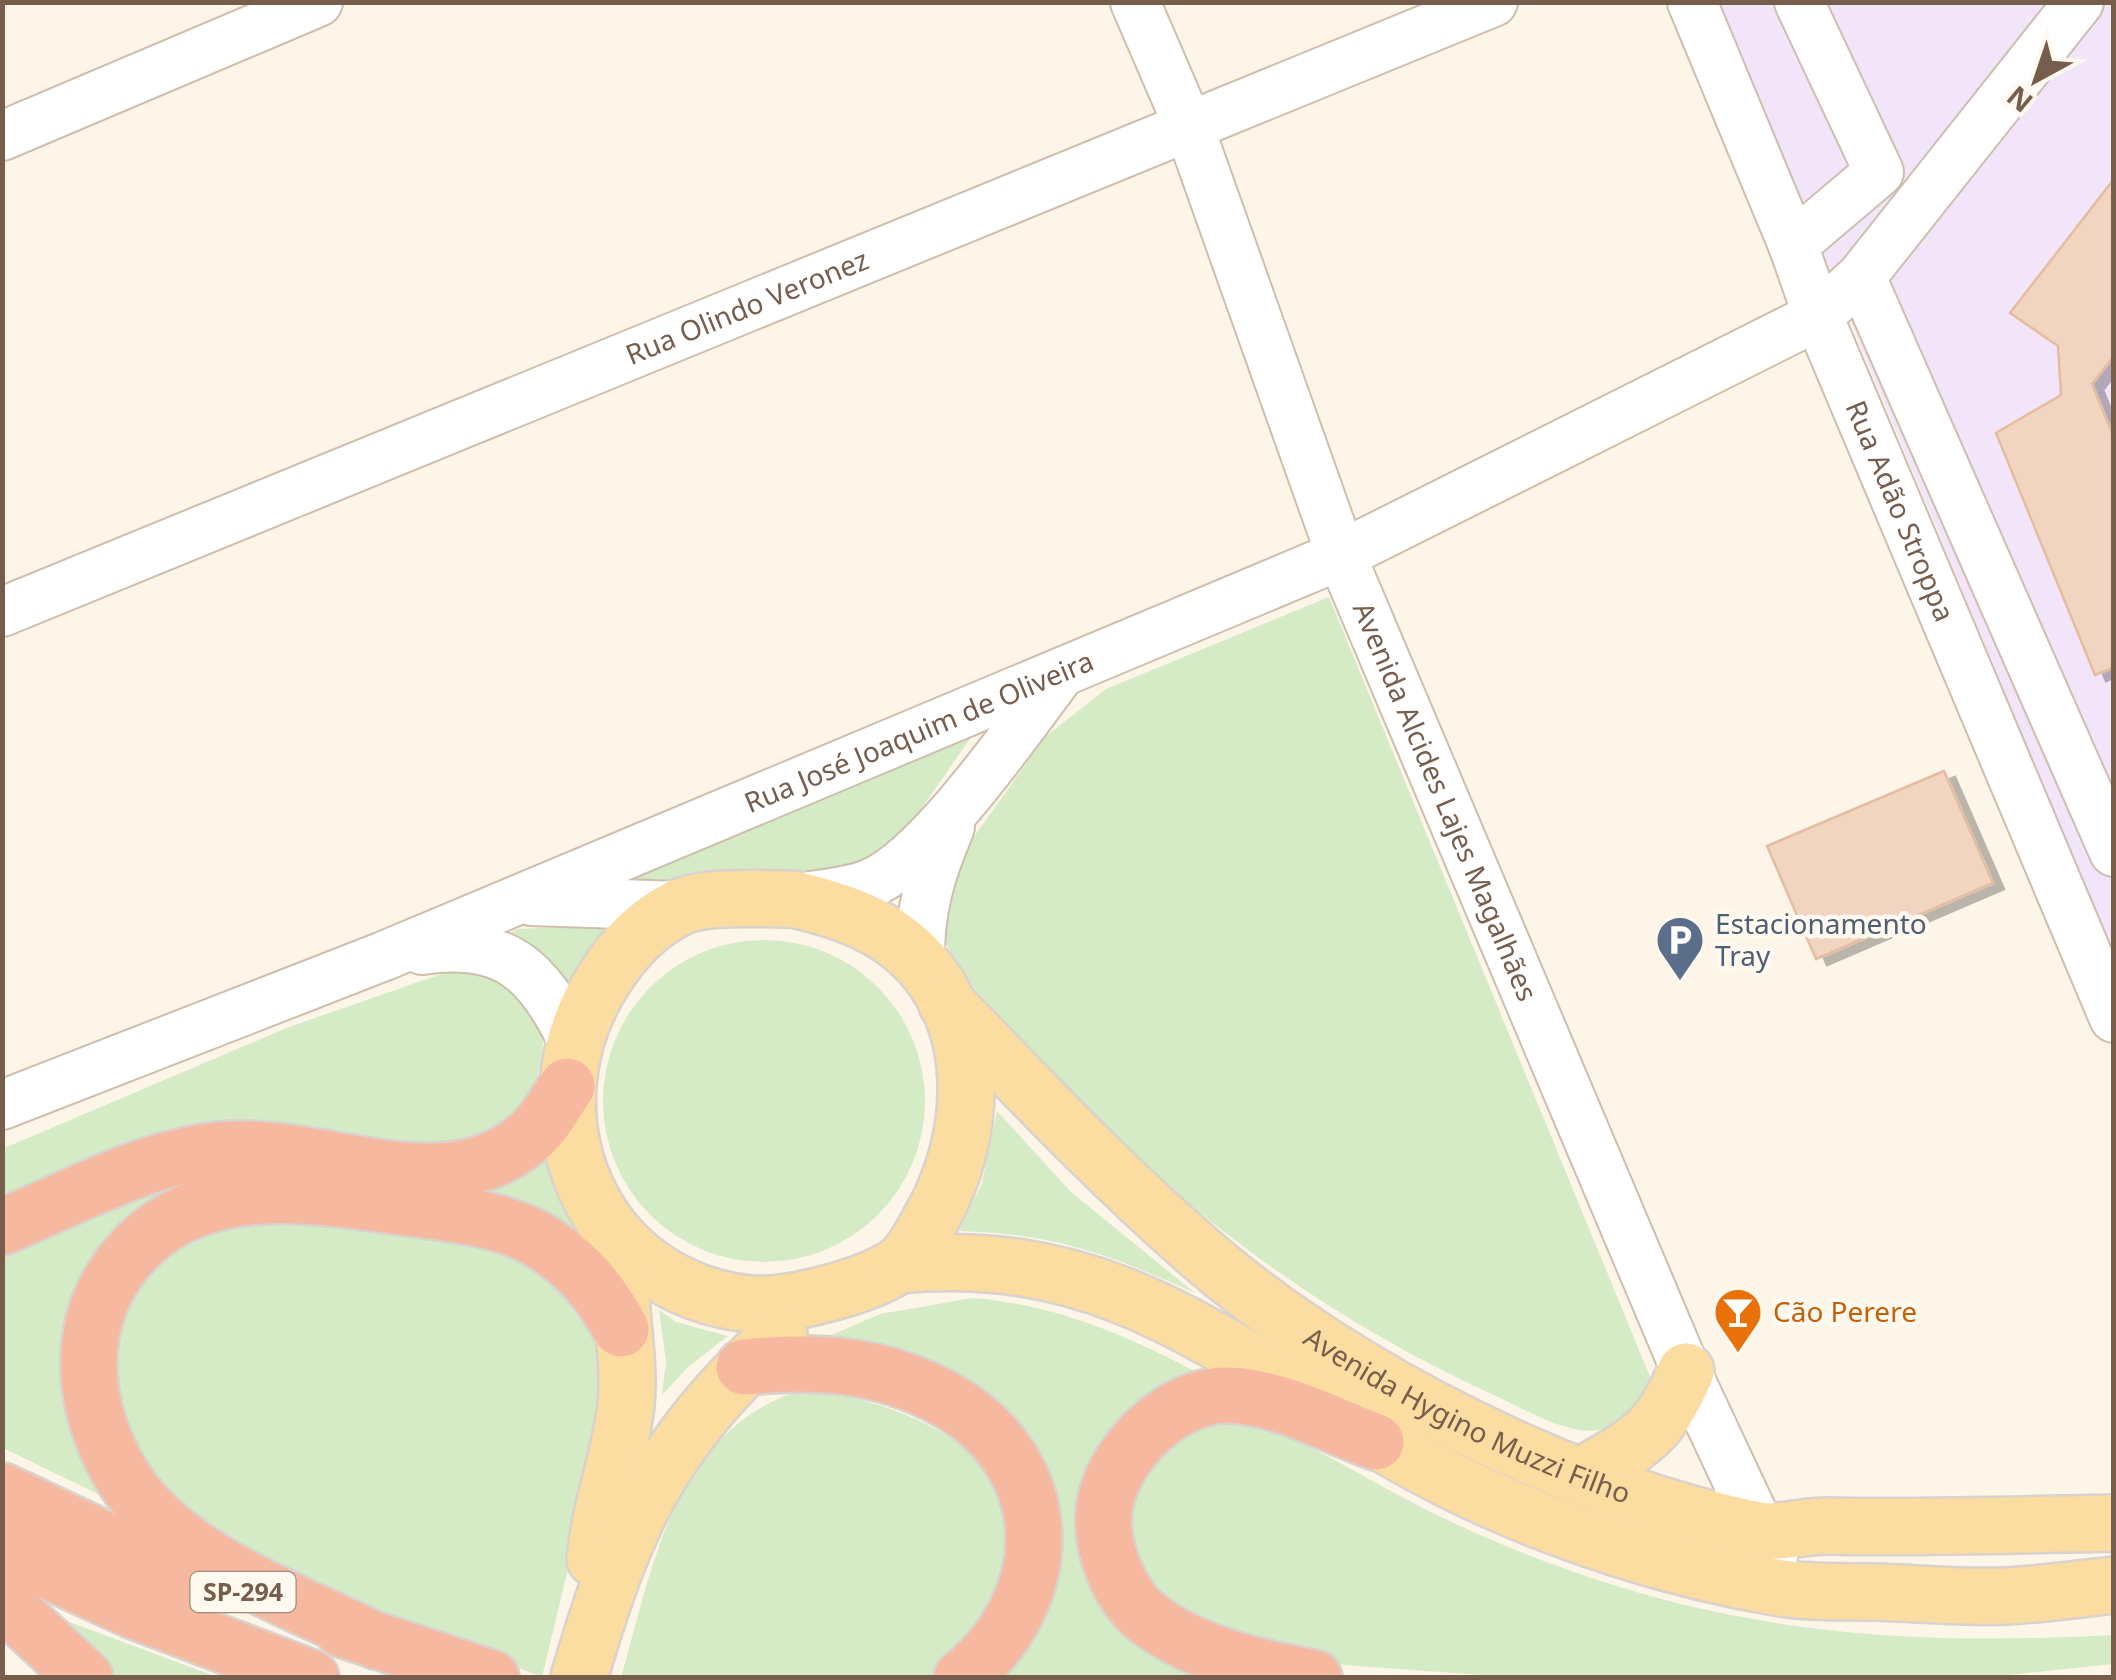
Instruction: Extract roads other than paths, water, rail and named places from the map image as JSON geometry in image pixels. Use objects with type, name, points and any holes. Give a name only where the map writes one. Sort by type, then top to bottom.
[{"type":"highway","points":[[2,1227],[162,1161],[219,1150],[274,1148],[410,1170],[458,1171],[498,1157],[532,1135],[570,1063]]},
{"type":"highway","points":[[376,1641],[198,1551],[146,1507],[112,1457],[90,1404],[88,1353],[95,1313],[110,1279],[136,1246],[174,1218],[216,1201],[267,1194],[315,1195],[468,1216],[530,1237],[570,1262],[601,1292],[621,1329]]},
{"type":"highway","points":[[744,1367],[809,1361],[854,1365],[944,1398],[980,1424],[1007,1452],[1026,1491],[1036,1534],[1032,1582],[1012,1626],[962,1678]]},
{"type":"highway","points":[[1314,1678],[1198,1646],[1148,1618],[1121,1588],[1106,1540],[1106,1496],[1124,1459],[1154,1426],[1189,1402],[1229,1395],[1266,1402],[1376,1442]]},
{"type":"highway","name":"SP-294","points":[[2,1490],[125,1549],[376,1641],[491,1678]]},
{"type":"highway","name":"SP-294","points":[[2,1550],[135,1612],[311,1678]]},
{"type":"highway","points":[[2,1601],[85,1678]]},
{"type":"main road","name":"Avenida Hygino Muzzi Filho","points":[[682,906],[793,899],[856,917],[884,932],[1094,1158],[1207,1260],[1269,1308],[1378,1378],[1516,1448],[1654,1501],[1762,1531],[2114,1523]]},
{"type":"main road","points":[[585,1658],[598,1520],[625,1410],[628,1373],[621,1329],[620,1272],[607,1228],[578,1168],[568,1134],[570,1063],[617,958],[642,932],[682,906]]},
{"type":"main road","points":[[899,1266],[946,1192],[964,1137],[966,1067],[934,983]]},
{"type":"main road","points":[[607,1228],[658,1273],[708,1296],[755,1304],[827,1294]]},
{"type":"main road","name":"Avenida Hygino Muzzi Filho","points":[[827,1294],[899,1266],[958,1259],[1015,1264],[1077,1277],[1132,1296],[1195,1327],[1376,1442],[1536,1518],[1694,1568],[1785,1589],[2006,1596],[2114,1585]]},
{"type":"main road","points":[[585,1658],[632,1520],[680,1438],[744,1367],[827,1294]]},
{"type":"main road","points":[[1582,1476],[1645,1439],[1668,1412],[1686,1371]]},
{"type":"street","points":[[2,136],[318,2]]},
{"type":"street","name":"Avenida Alcides Lajes Magalhães","points":[[1135,2],[1189,127],[1341,554],[1686,1371],[1762,1531],[1785,1589]]},
{"type":"street","name":"Rua Olindo Veronez","points":[[2,612],[1493,2]]},
{"type":"street","name":"Rua Adão Stroppa","points":[[1692,2],[1793,245],[1818,316],[2114,1018]]},
{"type":"street","points":[[1793,245],[1879,172],[1799,2]]},
{"type":"street","name":"Rua José Joaquim de Oliveira","points":[[7,1091],[384,956],[1341,554],[1818,316],[1861,277],[2079,2]]},
{"type":"street","points":[[1861,277],[2114,852]]},
{"type":"street","points":[[793,899],[870,883],[902,861],[960,804],[1062,671]]},
{"type":"street","points":[[934,983],[919,916],[926,882],[960,804]]},
{"type":"street","points":[[510,902],[682,906]]},
{"type":"street","points":[[384,956],[454,945],[484,949],[509,958],[533,976],[556,1006],[570,1063]]},
{"type":"place","name":"Estacionamento Tray","points":[[1680,982]]},
{"type":"place","name":"Cão Perere","points":[[1738,1354]]}]
